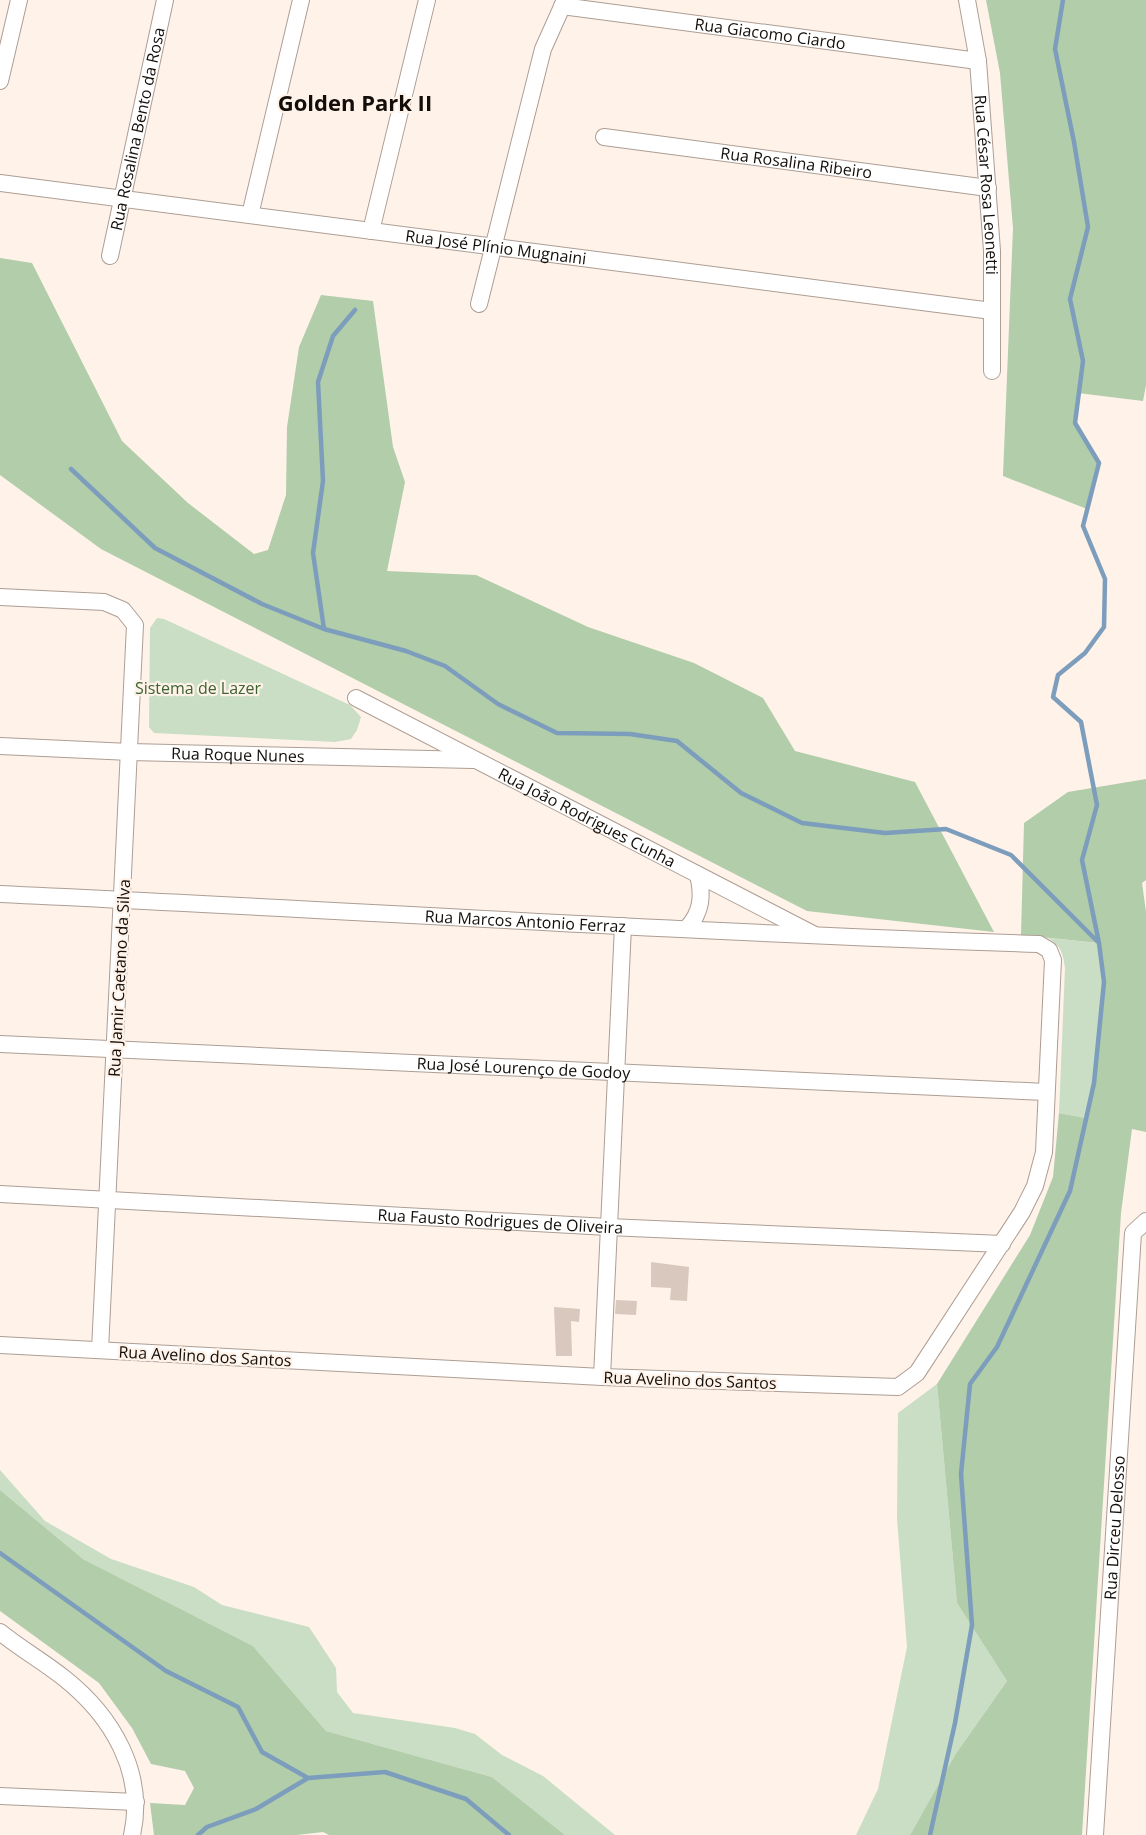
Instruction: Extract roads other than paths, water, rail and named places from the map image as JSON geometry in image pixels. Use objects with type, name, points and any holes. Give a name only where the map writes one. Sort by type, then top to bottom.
[{"type":"street","points":[[0,81],[19,0]]},
{"type":"street","name":"Rua Rosalina Bento da Rosa","points":[[110,256],[165,0]]},
{"type":"street","points":[[250,215],[301,0]]},
{"type":"street","points":[[371,231],[427,0]]},
{"type":"street","name":"Rua César Rosa Leonetti","points":[[967,0],[978,61],[988,188],[992,251],[992,371]]},
{"type":"street","points":[[479,304],[543,48],[564,3]]},
{"type":"street","name":"Rua Giacomo Ciardo","points":[[564,3],[978,61]]},
{"type":"street","name":"Rua Rosalina Ribeiro","points":[[604,137],[988,188]]},
{"type":"street","name":"Rua José Plínio Mugnaini","points":[[0,183],[992,311]]},
{"type":"street","name":"Rua Jamir Caetano da Silva","points":[[0,597],[104,602],[123,610],[135,625],[100,1350]]},
{"type":"street","name":"Rua João Rodrigues Cunha","points":[[356,698],[818,937]]},
{"type":"street","name":"Rua Roque Nunes","points":[[0,746],[130,752],[477,760]]},
{"type":"street","points":[[687,928],[695,919],[700,905],[702,890],[698,875]]},
{"type":"street","name":"Rua Marcos Antonio Ferraz","points":[[0,894],[687,928],[818,937],[1039,944],[1049,950]]},
{"type":"street","points":[[602,1377],[623,926]]},
{"type":"street","name":"Rua Avelino dos Santos","points":[[0,1345],[602,1377],[898,1387],[917,1372],[1002,1244],[1035,1186],[1044,1152],[1053,960],[1049,950]]},
{"type":"street","name":"Rua José Lourenço de Godoy","points":[[0,1044],[1046,1092]]},
{"type":"street","name":"Rua Fausto Rodrigues de Oliveira","points":[[0,1194],[608,1227],[1002,1244]]},
{"type":"street","name":"Rua Dirceu Delosso","points":[[1095,1835],[1133,1233],[1144,1222]]},
{"type":"street","points":[[4,1638],[64,1678],[101,1716],[124,1751],[130,1766],[136,1802],[132,1835]]},
{"type":"street","points":[[0,1797],[136,1802]]},
{"type":"waterway","points":[[930,1835],[955,1723],[972,1625],[961,1474],[970,1384],[997,1347],[1070,1191],[1094,1083],[1104,982],[1099,943],[1082,860],[1097,805],[1081,722],[1053,697],[1058,675],[1085,653],[1104,627],[1105,579],[1083,526],[1099,463],[1075,423],[1083,361],[1070,299],[1088,227],[1055,49],[1063,0]]},
{"type":"waterway","points":[[324,629],[313,553],[323,481],[318,382],[333,336],[355,310]]},
{"type":"waterway","points":[[71,469],[155,548],[262,604],[324,629],[406,651],[445,666],[498,704],[557,733],[630,734],[677,741],[741,793],[802,823],[885,833],[946,829],[1011,855],[1098,942]]},
{"type":"waterway","points":[[0,1553],[166,1671],[238,1707],[262,1752],[308,1778],[385,1772],[466,1799],[509,1835]]},
{"type":"waterway","points":[[198,1835],[207,1827],[256,1809],[308,1778]]},
{"type":"district","name":"Golden Park II","points":[[355,102]]},
{"type":"park label","name":"Sistema de Lazer","points":[[198,688]]}]
